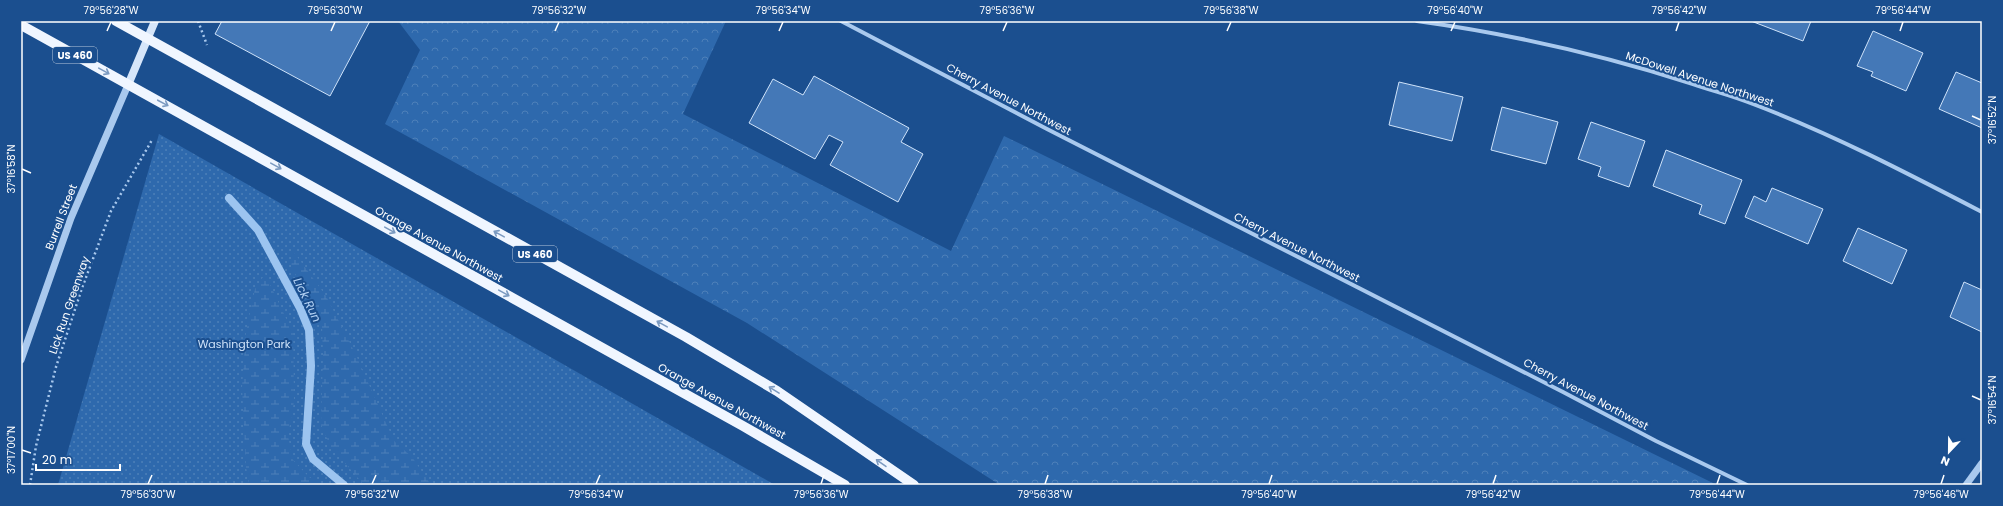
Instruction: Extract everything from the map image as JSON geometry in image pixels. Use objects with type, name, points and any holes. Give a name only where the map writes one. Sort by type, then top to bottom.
[{"type":"main road","name":"US 460","points":[[116,21],[686,337],[777,391],[914,485]]},
{"type":"main road","points":[[128,85],[155,21]]},
{"type":"main road","name":"Orange Avenue Northwest","points":[[21,25],[743,426],[845,485]]},
{"type":"street","name":"Cherry Avenue Northwest","points":[[841,21],[1054,133],[1656,441],[1747,485]]},
{"type":"street","name":"McDowell Avenue Northwest","points":[[1417,21],[1469,28],[1569,48],[1639,67],[1753,104],[1882,160],[1982,212]]},
{"type":"street","name":"Burrell Street","points":[[21,360],[72,218],[128,85]]},
{"type":"street","points":[[1966,485],[1982,463]]},
{"type":"path","points":[[198,21],[206,45]]},
{"type":"path","name":"Lick Run Greenway","points":[[30,485],[36,446],[56,367],[82,288],[111,211],[152,140]]},
{"type":"green space","points":[[398,21],[726,21],[683,114],[951,251],[1004,136],[1717,485],[1000,485],[747,323],[385,124],[420,50]]},
{"type":"green space","name":"Washington Park","points":[[159,134],[775,485],[58,485]]},
{"type":"green space","points":[[293,251],[326,296],[355,353],[394,441],[412,457],[431,485],[364,485],[330,446],[321,424],[323,355],[322,326],[309,293],[291,269]]},
{"type":"green space","points":[[265,274],[293,333],[294,401],[288,436],[293,460],[309,477],[324,485],[249,485],[246,467],[242,387],[246,332],[255,289]]},
{"type":"building","points":[[222,21],[370,21],[330,96],[215,34]]},
{"type":"building","points":[[1751,21],[1811,21],[1803,41]]},
{"type":"building","points":[[1873,31],[1923,53],[1906,91],[1871,76],[1873,72],[1857,66]]},
{"type":"building","points":[[1956,72],[1982,83],[1982,128],[1939,109]]},
{"type":"building","points":[[814,76],[909,128],[901,142],[923,154],[898,202],[830,165],[843,142],[829,135],[815,159],[749,123],[773,79],[803,95]]},
{"type":"building","points":[[1399,82],[1463,97],[1452,141],[1389,125]]},
{"type":"building","points":[[1502,107],[1558,122],[1546,164],[1491,150]]},
{"type":"building","points":[[1591,122],[1645,141],[1629,187],[1598,176],[1601,167],[1578,159]]},
{"type":"building","points":[[1666,150],[1742,180],[1725,224],[1699,214],[1702,205],[1653,186]]},
{"type":"building","points":[[1772,188],[1823,209],[1808,244],[1745,217],[1754,196],[1766,202]]},
{"type":"building","points":[[1858,228],[1907,250],[1892,284],[1843,261]]},
{"type":"building","points":[[1964,282],[1982,290],[1982,332],[1950,317]]},
{"type":"waterway","name":"Lick Run","points":[[229,198],[258,230],[300,308],[309,330],[311,366],[306,444],[313,459],[344,485]]}]
